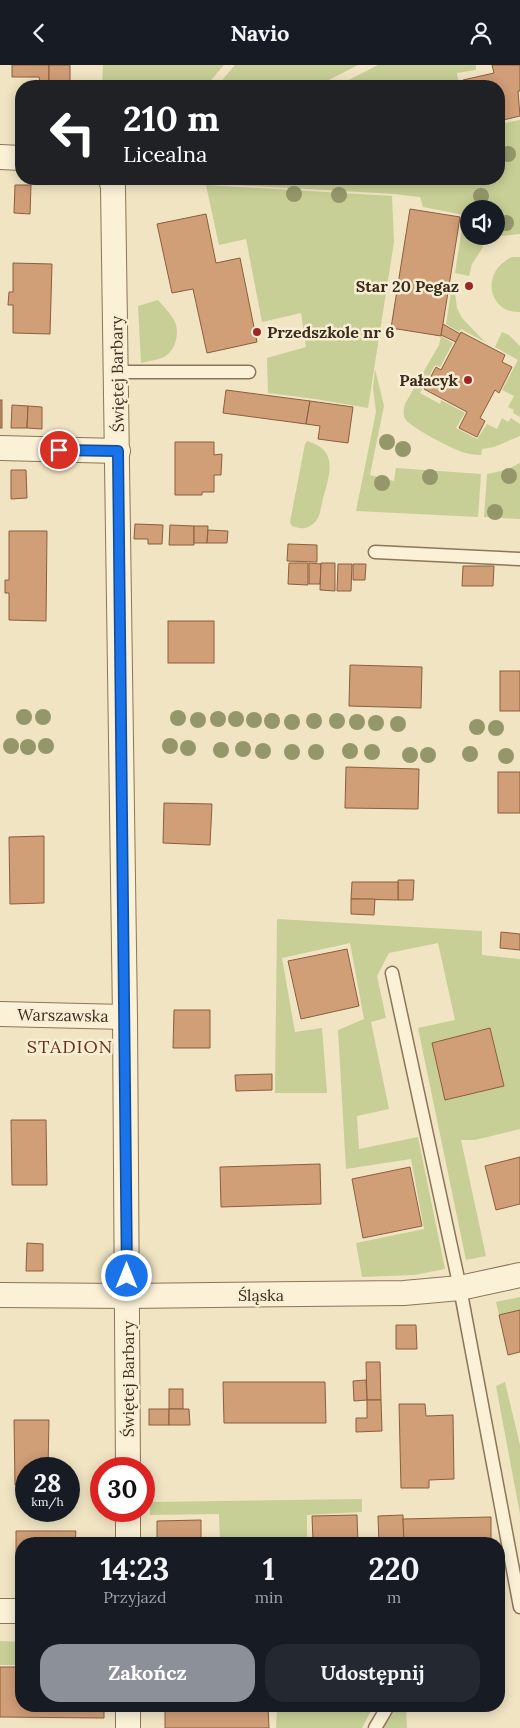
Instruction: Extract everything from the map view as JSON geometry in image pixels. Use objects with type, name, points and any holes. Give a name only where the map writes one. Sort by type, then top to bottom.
[{"type":"street","points":[[0,157],[15,158]]},
{"type":"street","name":"Świętej Barbary","points":[[112,185],[118,451],[125,1017],[128,1457]]},
{"type":"street","points":[[0,448],[118,451]]},
{"type":"street","name":"Warszawska","points":[[0,1014],[125,1017]]},
{"type":"street","name":"Śląska","points":[[0,1295],[349,1295],[404,1293],[460,1288],[520,1275]]},
{"type":"street","points":[[128,1522],[128,1537]]},
{"type":"street","points":[[0,1611],[15,1611]]},
{"type":"street","points":[[128,1712],[128,1728]]},
{"type":"lane","points":[[116,372],[249,372]]},
{"type":"lane","points":[[375,552],[520,559]]},
{"type":"lane","points":[[392,973],[460,1288],[520,1607]]},
{"type":"lane","points":[[375,1728],[384,1712]]},
{"type":"green space","points":[[103,65],[224,65],[211,80],[102,80]]},
{"type":"green space","points":[[235,65],[358,65],[329,80],[222,80]]},
{"type":"green space","points":[[378,65],[476,65],[476,70],[457,73],[458,80],[349,80]]},
{"type":"green space","points":[[520,120],[520,234],[505,236],[505,200],[460,200],[460,214],[423,207],[420,197],[234,185],[505,185],[505,123]]},
{"type":"green space","points":[[206,185],[392,196],[394,242],[368,408],[268,393],[267,358],[306,347],[301,313],[262,322],[246,239],[219,245]]},
{"type":"green space","points":[[460,241],[460,245],[482,245],[483,247],[472,264],[469,276],[455,273]]},
{"type":"green space","points":[[512,257],[520,257],[520,312],[509,311],[501,306],[495,299],[492,291],[495,272]]},
{"type":"green space","points":[[452,286],[454,286],[457,308],[462,318],[485,342],[461,329],[459,332],[446,324]]},
{"type":"green space","points":[[158,300],[175,322],[176,342],[171,351],[164,357],[141,363],[138,306]]},
{"type":"green space","points":[[502,332],[509,335],[520,346],[520,417],[513,413],[514,410],[508,407],[514,396],[502,390],[518,360],[495,347]]},
{"type":"green space","points":[[441,336],[453,343],[440,367],[435,365],[420,393],[440,404],[441,400],[465,413],[456,428],[477,439],[487,424],[497,429],[502,418],[508,422],[511,418],[520,424],[520,436],[494,447],[482,449],[481,455],[471,454],[441,442],[406,420],[404,414],[405,404],[439,345]]},
{"type":"green space","points":[[375,369],[384,406],[370,475],[394,481],[396,468],[481,474],[478,517],[356,511],[376,412],[373,388]]},
{"type":"green space","points":[[307,441],[317,445],[324,451],[330,464],[318,517],[314,524],[301,528],[292,526],[290,522]]},
{"type":"green space","points":[[520,463],[520,519],[484,517],[487,474],[506,470]]},
{"type":"green space","points":[[277,919],[482,931],[482,955],[520,959],[520,1129],[475,1140],[461,1140],[486,1256],[466,1260],[418,1028],[455,1020],[438,943],[389,953],[377,976],[386,1018],[371,1022],[389,1109],[357,1116],[359,1149],[418,1137],[445,1269],[414,1275],[362,1277],[356,1243],[424,1229],[411,1159],[346,1169],[338,1030],[364,1019],[350,943],[282,958],[295,1032],[322,1028],[327,1093],[275,1093]]},
{"type":"green space","points":[[520,1297],[520,1310],[499,1315],[496,1302]]},
{"type":"green space","points":[[505,1382],[520,1445],[520,1514],[496,1386]]},
{"type":"green space","points":[[362,1499],[362,1512],[307,1515],[307,1537],[220,1537],[219,1514],[155,1515],[155,1502]]},
{"type":"green space","points":[[0,1641],[15,1642],[15,1665],[0,1665]]},
{"type":"green space","points":[[277,1712],[370,1712],[362,1728],[276,1728]]},
{"type":"green space","points":[[392,1712],[406,1712],[407,1728],[383,1728]]},
{"type":"building","points":[[12,65],[49,65],[49,80],[40,80],[39,77],[12,77]]},
{"type":"building","points":[[49,65],[70,65],[70,80],[49,80]]},
{"type":"building","points":[[492,65],[520,65],[520,91],[518,91],[520,116],[505,120],[505,80],[463,80],[494,73]]},
{"type":"building","points":[[15,185],[31,185],[30,214],[14,213]]},
{"type":"building","points":[[410,209],[460,217],[441,336],[391,328]]},
{"type":"building","points":[[206,214],[216,263],[240,258],[257,342],[207,353],[193,289],[172,293],[157,224]]},
{"type":"building","points":[[13,263],[52,264],[50,334],[13,333],[13,305],[8,305],[9,292],[13,292]]},
{"type":"building","points":[[443,324],[460,334],[456,342],[441,335]]},
{"type":"building","name":"Pałacyk","points":[[461,332],[505,355],[502,362],[512,367],[499,393],[495,390],[480,418],[485,421],[477,437],[459,428],[467,412],[424,389],[436,367],[441,370]]},
{"type":"building","points":[[226,390],[310,401],[306,424],[223,413]]},
{"type":"building","points":[[0,400],[2,400],[2,428],[0,428]]},
{"type":"building","points":[[310,401],[353,407],[348,443],[318,439],[320,426],[306,424]]},
{"type":"building","points":[[12,405],[28,406],[27,428],[11,428]]},
{"type":"building","points":[[28,406],[42,407],[42,429],[27,428]]},
{"type":"building","points":[[175,442],[214,442],[214,455],[222,454],[221,475],[214,475],[214,492],[202,492],[202,495],[175,495]]},
{"type":"building","points":[[11,470],[26,470],[27,498],[11,499]]},
{"type":"building","points":[[135,524],[163,525],[162,544],[148,544],[148,539],[134,539]]},
{"type":"building","points":[[170,525],[194,526],[194,545],[169,545]]},
{"type":"building","points":[[194,526],[208,526],[207,543],[194,543]]},
{"type":"building","points":[[208,530],[228,531],[227,543],[207,543]]},
{"type":"building","points":[[9,531],[47,531],[46,621],[9,620],[9,593],[5,593],[5,580],[9,580]]},
{"type":"building","points":[[288,544],[317,545],[317,562],[287,561]]},
{"type":"building","points":[[289,563],[308,563],[308,585],[288,584]]},
{"type":"building","points":[[309,563],[321,564],[320,584],[309,584]]},
{"type":"building","points":[[321,563],[335,563],[335,591],[320,590]]},
{"type":"building","points":[[338,564],[352,564],[351,591],[337,591]]},
{"type":"building","points":[[353,564],[366,564],[365,580],[353,580]]},
{"type":"building","points":[[463,566],[494,566],[493,586],[462,586]]},
{"type":"building","points":[[168,621],[214,621],[214,663],[168,663]]},
{"type":"building","points":[[350,665],[422,667],[421,708],[349,706]]},
{"type":"building","points":[[500,671],[520,671],[520,711],[500,711]]},
{"type":"building","points":[[346,767],[419,769],[418,809],[345,808]]},
{"type":"building","points":[[498,772],[520,772],[520,813],[498,813]]},
{"type":"building","points":[[164,803],[212,804],[210,845],[163,843]]},
{"type":"building","points":[[44,836],[44,903],[10,904],[9,837]]},
{"type":"building","points":[[398,880],[414,880],[413,900],[398,900]]},
{"type":"building","points":[[352,882],[398,882],[398,900],[351,899]]},
{"type":"building","points":[[351,899],[375,899],[374,915],[351,914]]},
{"type":"building","points":[[501,932],[520,934],[520,950],[500,948]]},
{"type":"building","points":[[347,949],[359,1006],[301,1019],[288,961]]},
{"type":"building","points":[[174,1010],[210,1010],[210,1048],[173,1048]]},
{"type":"building","points":[[490,1028],[504,1086],[445,1100],[432,1043]]},
{"type":"building","points":[[272,1074],[272,1090],[236,1091],[235,1075]]},
{"type":"building","points":[[11,1120],[46,1120],[47,1185],[12,1185]]},
{"type":"building","points":[[520,1157],[520,1204],[496,1210],[485,1166]]},
{"type":"building","points":[[320,1164],[321,1204],[221,1207],[220,1167]]},
{"type":"building","points":[[410,1167],[422,1226],[363,1238],[352,1179]]},
{"type":"building","points":[[27,1243],[43,1244],[43,1271],[26,1271]]},
{"type":"building","points":[[520,1310],[520,1352],[508,1355],[499,1315]]},
{"type":"building","points":[[396,1325],[416,1325],[417,1349],[396,1349]]},
{"type":"building","points":[[366,1362],[380,1362],[381,1400],[367,1400]]},
{"type":"building","points":[[366,1380],[367,1400],[354,1401],[353,1381]]},
{"type":"building","points":[[223,1382],[325,1382],[326,1423],[224,1423]]},
{"type":"building","points":[[169,1389],[183,1389],[183,1409],[169,1409]]},
{"type":"building","points":[[367,1400],[381,1400],[382,1431],[356,1432],[356,1418],[367,1418]]},
{"type":"building","points":[[399,1404],[425,1404],[426,1416],[453,1415],[454,1479],[429,1480],[429,1488],[401,1488]]},
{"type":"building","points":[[149,1409],[169,1409],[169,1425],[149,1425]]},
{"type":"building","points":[[169,1409],[189,1409],[190,1425],[169,1425]]},
{"type":"building","points":[[14,1420],[49,1420],[48,1457],[15,1457],[15,1485]]},
{"type":"building","points":[[357,1515],[358,1537],[313,1537],[312,1516]]},
{"type":"building","points":[[403,1515],[404,1537],[379,1537],[378,1516]]},
{"type":"building","points":[[491,1517],[491,1537],[404,1537],[403,1519]]},
{"type":"building","points":[[201,1520],[201,1537],[157,1537],[157,1521]]},
{"type":"building","points":[[16,1531],[76,1531],[76,1537],[16,1537]]},
{"type":"building","points":[[0,1667],[15,1667],[15,1712],[104,1712],[104,1718],[0,1717]]},
{"type":"building","points":[[165,1712],[268,1712],[269,1728],[165,1728]]},
{"type":"place","name":"Star 20 Pegaz","points":[[469,286]]},
{"type":"place","name":"Przedszkole nr 6","points":[[257,332]]},
{"type":"place","name":"Pałacyk","points":[[468,380]]},
{"type":"district","name":"STADION","points":[[70,1046]]},
{"type":"route","points":[[59,450],[118,451],[127,1276]]}]
